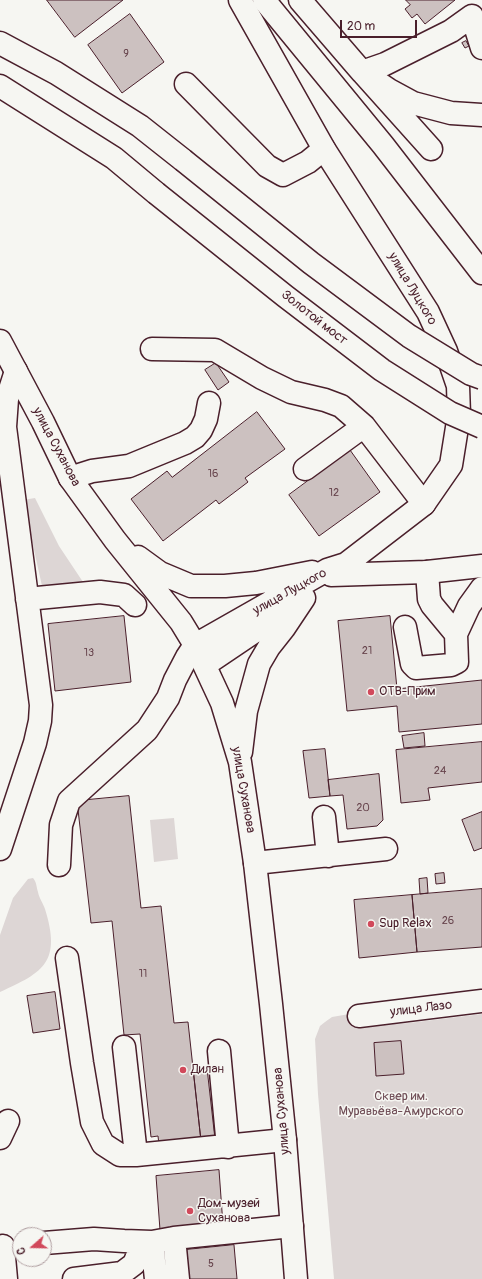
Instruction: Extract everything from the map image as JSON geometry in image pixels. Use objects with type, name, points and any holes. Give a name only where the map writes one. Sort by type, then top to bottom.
[{"type":"main road","name":"улица Луцкого","points":[[195,646],[335,570],[424,504],[451,465],[459,415],[458,386],[446,351],[428,312],[324,149],[240,0]]},
{"type":"main road","points":[[264,0],[383,146],[482,273]]},
{"type":"main road","points":[[300,0],[431,149]]},
{"type":"main road","points":[[362,72],[385,64],[451,31],[474,8]]},
{"type":"main road","points":[[474,8],[480,45],[482,48]]},
{"type":"main road","points":[[0,43],[56,73],[134,122],[311,263],[409,336],[471,374],[482,378]]},
{"type":"main road","points":[[362,72],[389,90],[413,103],[451,113],[482,115]]},
{"type":"main road","points":[[186,84],[267,166],[283,175],[308,162],[324,149]]},
{"type":"main road","name":"Золотой мост","points":[[0,86],[114,158],[285,296],[382,370],[450,413],[482,427]]},
{"type":"main road","name":"улица Суханова","points":[[0,341],[43,422],[70,478],[115,540],[181,622],[205,665],[222,704],[240,762],[255,863],[285,1140],[296,1279]]},
{"type":"main road","points":[[152,349],[215,350],[262,378],[291,392],[325,400],[341,406],[364,426],[424,504]]},
{"type":"main road","points":[[0,849],[35,743],[42,705],[5,428],[7,399],[16,371]]},
{"type":"main road","points":[[70,478],[92,471],[129,466],[186,443],[195,437],[201,430],[206,419],[208,403]]},
{"type":"main road","points":[[305,469],[364,426]]},
{"type":"main road","points":[[115,540],[160,573],[191,586],[225,586],[256,583],[335,570],[427,572],[482,566]]},
{"type":"main road","points":[[205,665],[304,598],[335,570]]},
{"type":"main road","points":[[427,572],[429,599],[432,605],[456,634]]},
{"type":"main road","points":[[405,627],[412,664],[416,668],[451,665],[457,662],[456,634],[469,606],[482,588]]},
{"type":"main road","points":[[27,599],[100,592],[124,595],[135,605]]},
{"type":"main road","points":[[240,762],[246,711],[259,664],[268,647],[284,628],[304,598]]},
{"type":"main road","points":[[59,866],[61,825],[69,802],[147,730],[168,698],[175,680],[187,657],[195,646]]},
{"type":"main road","points":[[324,817],[328,856]]},
{"type":"main road","points":[[255,863],[386,849]]},
{"type":"main road","points":[[67,958],[92,1122],[103,1144],[120,1155],[136,1155],[285,1140]]},
{"type":"main road","name":"улица Лазо","points":[[359,1016],[482,1001]]},
{"type":"main road","points":[[124,1047],[136,1155]]},
{"type":"main road","points":[[219,1051],[228,1146]]},
{"type":"main road","points":[[52,1242],[94,1239],[148,1242],[292,1226]]},
{"type":"main road","points":[[174,1238],[178,1279]]},
{"type":"main road","points":[[74,1279],[122,1273],[134,1264],[148,1242]]},
{"type":"main road","points":[[148,1242],[156,1279]]},
{"type":"main road","points":[[6,1279],[8,1246]]},
{"type":"green space","points":[[35,498],[59,546],[83,582],[42,586],[23,500]]},
{"type":"green space","points":[[174,818],[178,859],[154,862],[150,820]]},
{"type":"green space","points":[[33,878],[50,927],[50,953],[38,971],[16,985],[0,992],[0,935],[13,898],[28,879]]},
{"type":"green space","name":"Сквер им. Муравьёва-Амурского","points":[[355,1013],[379,1025],[482,1014],[482,1279],[334,1279],[318,1094],[315,1039],[320,1026],[332,1017]]},
{"type":"building","points":[[47,0],[123,0],[75,37]]},
{"type":"building","points":[[406,0],[455,0],[425,24],[417,14],[412,18],[405,9],[410,5]]},
{"type":"building","points":[[130,14],[164,62],[122,93],[88,45]]},
{"type":"building","points":[[466,41],[469,46],[465,48],[462,43]]},
{"type":"building","points":[[216,363],[229,382],[218,390],[205,370]]},
{"type":"building","points":[[257,412],[285,449],[245,478],[248,482],[219,504],[216,500],[163,541],[131,499],[167,471],[172,477]]},
{"type":"building","points":[[350,450],[380,492],[319,536],[289,495]]},
{"type":"building","points":[[124,616],[131,682],[55,691],[48,624]]},
{"type":"building","points":[[390,616],[397,689],[482,680],[482,724],[399,732],[397,706],[347,711],[338,621]]},
{"type":"building","points":[[424,733],[425,746],[404,748],[402,736]]},
{"type":"building","points":[[482,742],[482,782],[428,788],[430,800],[401,803],[396,750]]},
{"type":"building","points":[[325,749],[330,796],[309,798],[303,751]]},
{"type":"building","points":[[379,774],[383,820],[377,826],[347,829],[343,795],[330,796],[328,780]]},
{"type":"building","points":[[129,796],[141,908],[161,906],[174,1023],[188,1022],[201,1141],[159,1145],[158,1136],[151,1137],[140,1034],[124,1035],[112,921],[91,923],[77,801]]},
{"type":"building","points":[[482,812],[482,848],[474,851],[462,820]]},
{"type":"building","points":[[444,873],[445,883],[436,884],[435,874]]},
{"type":"building","points":[[427,878],[428,893],[420,894],[419,879]]},
{"type":"building","points":[[482,889],[482,947],[417,952],[412,895]]},
{"type":"building","points":[[412,895],[417,952],[359,958],[354,900]]},
{"type":"building","points":[[55,992],[60,1029],[33,1033],[27,996]]},
{"type":"building","points":[[401,1041],[404,1074],[376,1076],[374,1043]]},
{"type":"building","points":[[207,1068],[215,1139],[201,1141],[193,1069]]},
{"type":"building","name":"Дом-музей Суханова","points":[[219,1170],[223,1225],[160,1230],[156,1176]]},
{"type":"building","points":[[234,1245],[237,1279],[188,1279],[185,1250]]},
{"type":"place","name":"ОТВ-Прим","points":[[371,692]]},
{"type":"place","name":"Sup Relax","points":[[371,924]]},
{"type":"place","name":"Дилан","points":[[183,1070]]},
{"type":"place","name":"Дом-музей Суханова","points":[[190,1211]]}]
